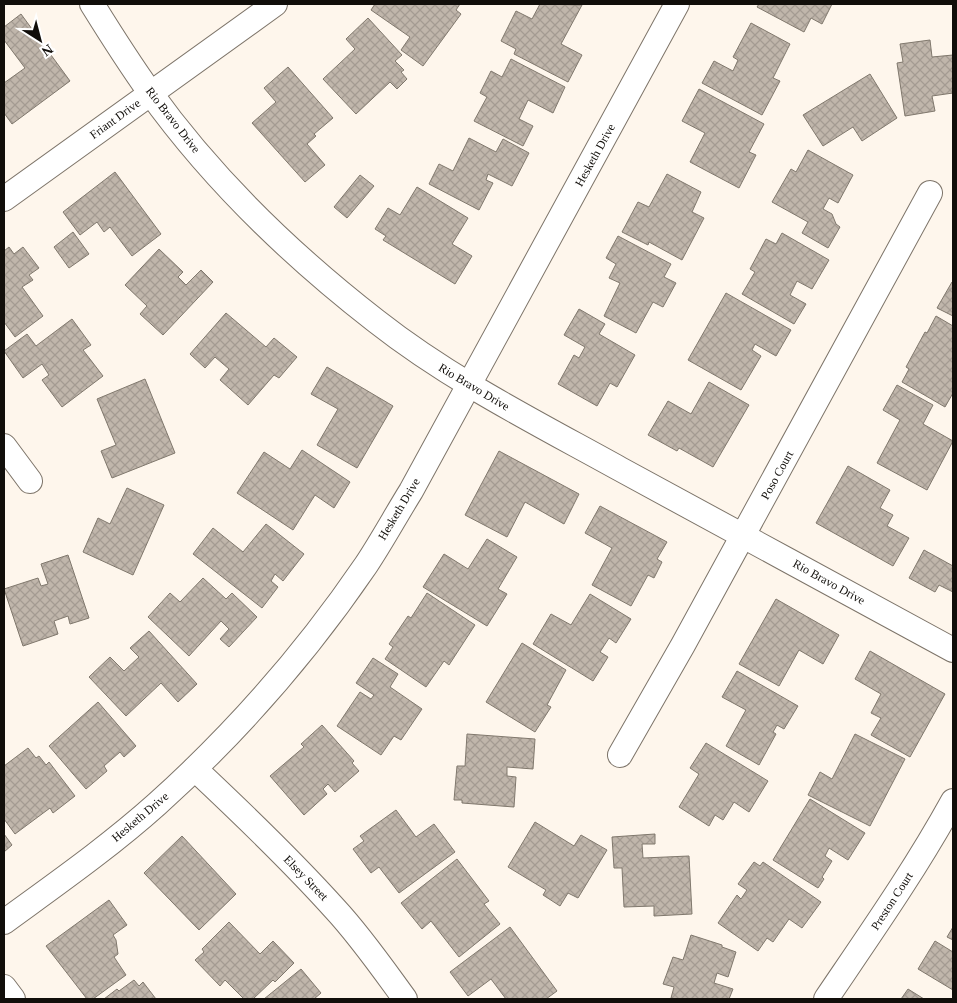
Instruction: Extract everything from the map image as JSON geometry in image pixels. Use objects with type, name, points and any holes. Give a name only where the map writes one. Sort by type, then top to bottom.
[{"type":"street","name":"Rio Bravo Drive","points":[[92,4],[124,56],[151,94],[208,164],[261,221],[318,274],[378,323],[470,385],[953,650]]},
{"type":"street","name":"Friant Drive","points":[[4,199],[275,4]]},
{"type":"street","name":"Hesketh Drive","points":[[4,922],[89,860],[156,806],[195,769],[262,700],[316,633],[361,572],[411,491],[678,4]]},
{"type":"street","name":"Poso Court","points":[[620,754],[683,645],[930,193]]},
{"type":"street","points":[[4,446],[30,481]]},
{"type":"street","name":"Elsey Street","points":[[195,769],[275,846],[336,910],[376,959],[405,999]]},
{"type":"street","name":"Preston Court","points":[[826,999],[887,910],[939,828],[953,801]]},
{"type":"street","points":[[4,987],[13,999]]},
{"type":"building","points":[[375,4],[460,4],[456,10],[461,14],[423,66],[401,50],[410,37],[371,10]]},
{"type":"building","points":[[540,4],[582,5],[561,44],[582,55],[568,82],[514,54],[516,49],[501,41],[516,11],[532,19]]},
{"type":"building","points":[[759,4],[832,4],[822,24],[811,18],[804,32],[757,7]]},
{"type":"building","points":[[21,14],[70,81],[12,124],[4,113],[4,83],[25,68],[4,40],[4,27]]},
{"type":"building","points":[[368,18],[402,55],[395,61],[404,70],[401,72],[407,79],[397,89],[390,82],[356,114],[323,79],[355,49],[346,39]]},
{"type":"building","points":[[751,23],[790,44],[773,78],[780,81],[762,115],[702,83],[714,61],[733,71],[738,60],[733,57]]},
{"type":"building","points":[[930,40],[932,57],[953,55],[953,93],[932,96],[935,111],[905,116],[897,63],[903,62],[900,44]]},
{"type":"building","points":[[511,59],[565,87],[553,113],[528,100],[519,119],[533,126],[523,146],[474,121],[487,97],[480,93],[491,71],[502,77]]},
{"type":"building","points":[[288,67],[333,118],[314,134],[316,136],[307,144],[325,165],[305,182],[252,123],[276,102],[264,88]]},
{"type":"building","points":[[870,74],[897,118],[862,141],[853,127],[823,146],[803,115]]},
{"type":"building","points":[[699,89],[764,124],[749,152],[756,155],[739,188],[690,162],[705,133],[682,121]]},
{"type":"building","points":[[469,138],[496,152],[503,139],[529,153],[512,186],[488,174],[486,180],[493,183],[479,210],[429,184],[439,164],[453,171]]},
{"type":"building","points":[[808,150],[853,175],[838,203],[829,198],[823,209],[832,214],[836,224],[840,227],[828,248],[802,233],[808,222],[772,202],[791,169],[796,172]]},
{"type":"building","points":[[115,172],[161,234],[132,256],[110,227],[104,232],[97,222],[80,235],[63,212]]},
{"type":"building","points":[[667,174],[701,192],[692,212],[704,218],[682,260],[649,242],[648,245],[622,232],[638,202],[649,207]]},
{"type":"building","points":[[360,175],[374,186],[347,218],[334,207]]},
{"type":"building","points":[[417,187],[468,218],[452,244],[472,256],[455,284],[383,240],[386,236],[375,229],[388,208],[400,215]]},
{"type":"building","points":[[73,232],[89,254],[69,268],[54,247]]},
{"type":"building","points":[[782,233],[829,260],[812,289],[797,281],[790,295],[806,304],[794,324],[742,294],[755,272],[750,269],[766,239],[776,244]]},
{"type":"building","points":[[618,236],[671,264],[664,277],[676,283],[663,307],[653,302],[636,333],[604,316],[620,283],[609,278],[616,264],[606,258]]},
{"type":"building","points":[[9,247],[14,254],[23,247],[39,268],[29,275],[33,280],[22,287],[43,316],[15,337],[4,322],[4,251]]},
{"type":"building","points":[[159,249],[183,272],[178,277],[186,285],[201,270],[213,282],[163,335],[140,314],[147,306],[125,285]]},
{"type":"building","points":[[953,282],[953,316],[937,308]]},
{"type":"building","points":[[726,293],[791,330],[776,356],[755,344],[752,350],[761,356],[741,390],[688,360]]},
{"type":"building","points":[[579,309],[605,324],[599,334],[635,355],[617,387],[610,383],[597,406],[558,384],[574,355],[579,358],[585,347],[564,335]]},
{"type":"building","points":[[226,313],[266,347],[274,338],[297,357],[279,378],[274,375],[248,405],[220,380],[229,369],[215,357],[205,368],[190,354]]},
{"type":"building","points":[[936,316],[953,326],[953,393],[945,407],[902,382],[909,369],[906,367]]},
{"type":"building","points":[[72,319],[91,345],[83,350],[103,376],[62,407],[42,380],[49,375],[42,364],[23,378],[4,351],[27,334],[36,346]]},
{"type":"building","points":[[327,367],[393,406],[357,468],[317,445],[338,409],[311,394]]},
{"type":"building","points":[[145,379],[175,453],[112,478],[101,451],[116,445],[97,399]]},
{"type":"building","points":[[709,382],[749,405],[713,467],[679,448],[677,451],[648,435],[668,401],[691,414]]},
{"type":"building","points":[[897,385],[933,405],[923,424],[953,441],[927,490],[877,463],[900,420],[883,410]]},
{"type":"building","points":[[302,450],[350,482],[334,508],[315,495],[293,530],[237,493],[264,452],[290,469]]},
{"type":"building","points":[[499,451],[579,494],[564,524],[525,502],[507,537],[465,515]]},
{"type":"building","points":[[848,466],[890,490],[880,508],[893,515],[887,526],[909,538],[893,566],[816,523]]},
{"type":"building","points":[[127,488],[164,505],[133,575],[83,552],[98,518],[110,524]]},
{"type":"building","points":[[600,506],[667,542],[657,559],[662,562],[654,578],[648,575],[631,606],[592,585],[612,548],[585,533]]},
{"type":"building","points":[[266,524],[304,554],[283,581],[275,574],[271,581],[278,587],[262,608],[193,554],[213,528],[243,552]]},
{"type":"building","points":[[487,539],[517,557],[498,589],[507,594],[487,626],[423,587],[444,554],[468,569]]},
{"type":"building","points":[[924,550],[953,566],[953,592],[939,585],[935,592],[909,578]]},
{"type":"building","points":[[68,555],[89,618],[70,624],[68,616],[54,621],[58,634],[23,646],[4,589],[38,578],[41,586],[48,584],[41,564]]},
{"type":"building","points":[[203,578],[226,599],[232,593],[257,617],[229,647],[220,639],[229,629],[221,621],[189,656],[148,617],[170,593],[180,602]]},
{"type":"building","points":[[427,593],[475,625],[449,665],[444,661],[426,687],[385,659],[393,647],[389,644],[408,616],[411,618]]},
{"type":"building","points":[[590,594],[631,619],[616,643],[609,638],[600,652],[608,657],[593,681],[533,644],[551,614],[571,625]]},
{"type":"building","points":[[776,599],[839,635],[823,664],[799,650],[779,686],[739,664]]},
{"type":"building","points":[[149,631],[197,684],[178,702],[161,683],[126,716],[89,677],[110,657],[124,671],[139,657],[130,648]]},
{"type":"building","points":[[522,643],[566,670],[547,705],[551,707],[535,732],[486,702]]},
{"type":"building","points":[[870,651],[945,694],[910,757],[871,735],[881,718],[871,713],[881,694],[855,679]]},
{"type":"building","points":[[373,658],[398,674],[390,687],[422,709],[401,740],[394,736],[381,755],[337,726],[360,692],[371,699],[374,695],[356,683]]},
{"type":"building","points":[[737,671],[798,706],[784,729],[777,725],[773,732],[776,734],[759,765],[726,746],[746,710],[722,697]]},
{"type":"building","points":[[98,702],[136,746],[124,757],[120,752],[104,766],[107,771],[86,789],[49,746]]},
{"type":"building","points":[[322,725],[354,761],[352,763],[359,771],[335,792],[328,784],[323,789],[327,794],[304,815],[270,776],[304,747],[301,744]]},
{"type":"building","points":[[467,734],[535,739],[533,769],[507,767],[507,776],[516,777],[514,807],[462,803],[462,800],[454,800],[457,766],[465,766]]},
{"type":"building","points":[[855,734],[905,759],[870,826],[808,795],[820,772],[832,779]]},
{"type":"building","points":[[706,743],[768,781],[749,812],[734,802],[723,820],[715,815],[709,826],[679,807],[699,774],[690,768]]},
{"type":"building","points":[[28,748],[36,758],[39,756],[46,765],[49,762],[75,796],[53,813],[50,808],[15,834],[4,819],[4,766]]},
{"type":"building","points":[[810,799],[865,833],[848,860],[829,848],[825,856],[832,861],[822,877],[824,879],[818,888],[773,860]]},
{"type":"building","points":[[396,810],[416,837],[434,824],[455,852],[399,893],[379,867],[371,873],[353,849],[364,841],[360,836]]},
{"type":"building","points":[[535,822],[574,846],[581,835],[607,850],[578,898],[568,893],[560,906],[543,895],[546,890],[508,867]]},
{"type":"building","points":[[4,834],[12,845],[4,852]]},
{"type":"building","points":[[655,834],[655,844],[642,844],[643,858],[689,856],[692,914],[654,916],[654,906],[624,907],[622,868],[614,868],[612,837]]},
{"type":"building","points":[[182,836],[236,894],[199,930],[144,873]]},
{"type":"building","points":[[457,859],[489,901],[484,904],[500,924],[459,957],[431,921],[422,929],[401,903]]},
{"type":"building","points":[[754,862],[760,866],[763,862],[821,902],[802,928],[789,919],[773,942],[767,938],[758,951],[718,923],[737,895],[741,899],[747,890],[738,884]]},
{"type":"building","points":[[109,900],[127,925],[113,935],[116,940],[118,954],[114,957],[126,975],[93,999],[87,999],[46,946]]},
{"type":"building","points":[[229,922],[260,954],[273,941],[294,963],[275,982],[273,980],[253,999],[244,999],[225,980],[220,986],[195,960],[204,952],[202,949]]},
{"type":"building","points":[[510,927],[557,991],[546,999],[506,999],[491,979],[468,996],[450,972]]},
{"type":"building","points":[[953,927],[953,940],[947,937]]},
{"type":"building","points":[[691,935],[722,945],[722,947],[736,952],[728,977],[717,973],[714,983],[733,989],[729,999],[671,998],[674,987],[663,984],[673,957],[683,960]]},
{"type":"building","points":[[935,941],[953,952],[953,990],[918,969]]},
{"type":"building","points":[[301,969],[321,993],[314,999],[264,999]]},
{"type":"building","points":[[134,980],[139,986],[143,982],[156,999],[104,999],[117,989],[119,991]]},
{"type":"building","points":[[908,989],[924,999],[901,999]]}]
